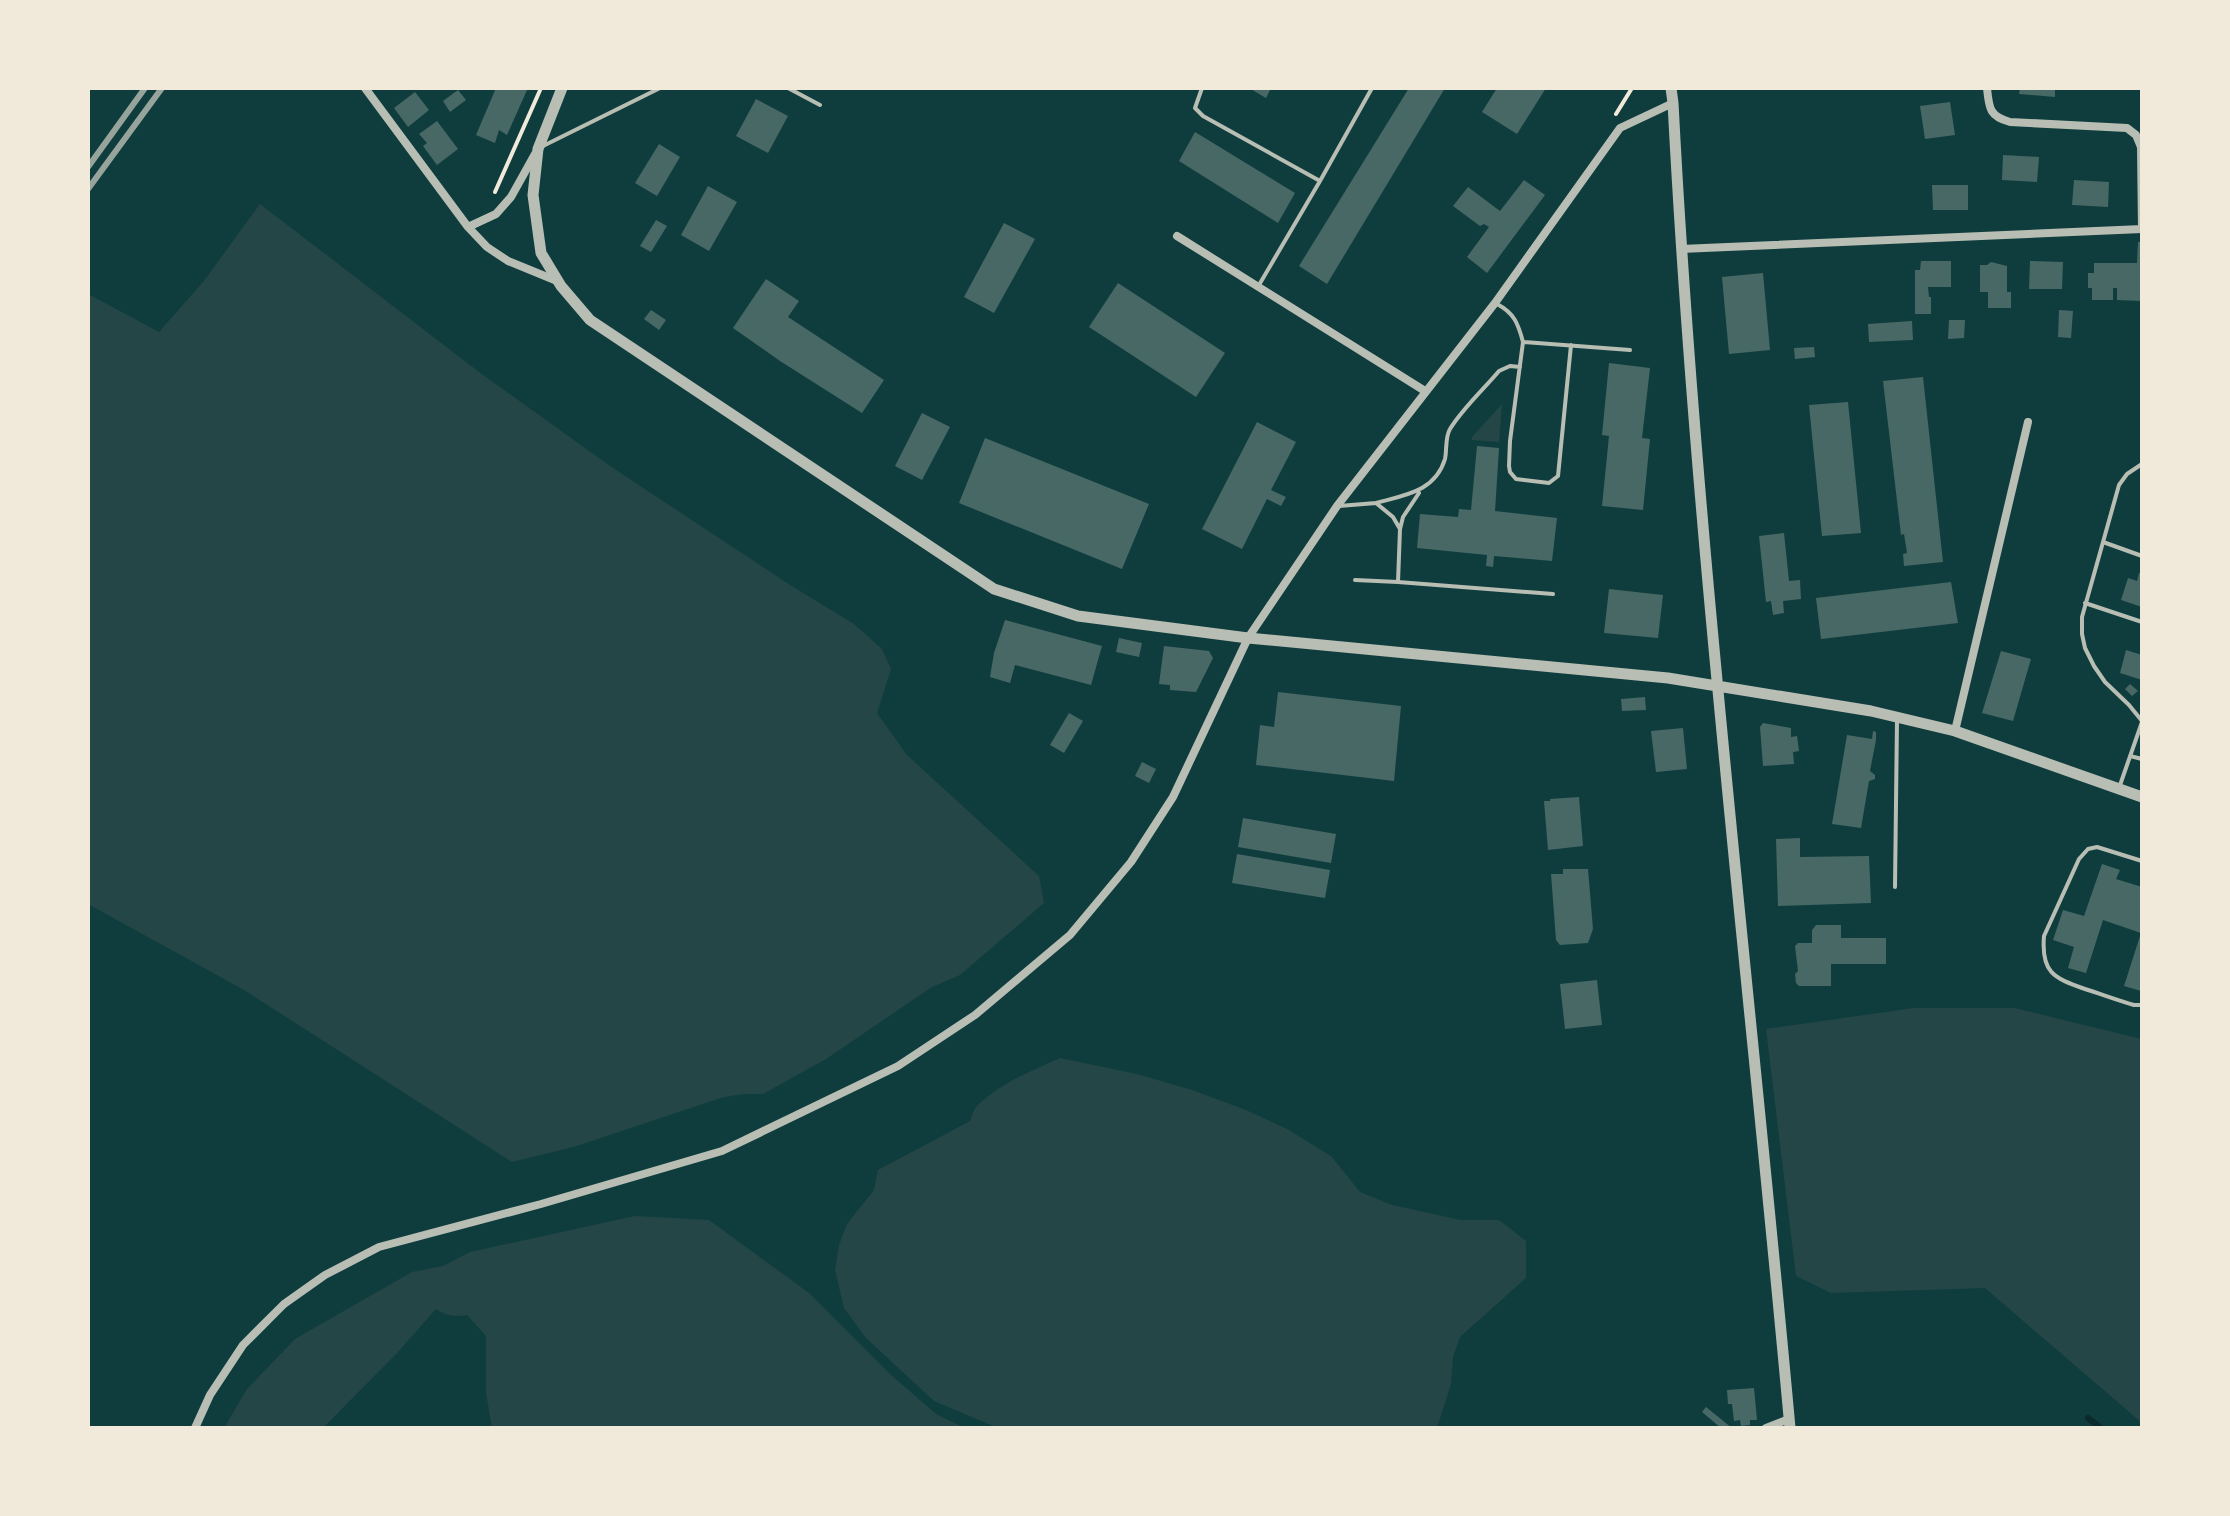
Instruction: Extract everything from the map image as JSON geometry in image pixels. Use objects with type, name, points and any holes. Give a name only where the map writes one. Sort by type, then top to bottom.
[{"type":"street","points":[[365,88],[468,227],[487,247],[508,261],[558,282]]},
{"type":"street","points":[[468,227],[496,214],[511,197],[538,149],[562,88]]},
{"type":"street","points":[[1671,88],[1717,686],[1789,1423],[1766,1428]]},
{"type":"street","points":[[1681,249],[2142,229],[2141,147],[2136,135],[2127,128],[2010,122],[1997,118],[1989,107],[1987,88]]},
{"type":"street","points":[[195,1428],[210,1395],[243,1345],[284,1304],[325,1275],[379,1247],[722,1151],[898,1066],[975,1015],[1070,935],[1131,862],[1173,797],[1248,638],[1337,506],[1495,303],[1620,128],[1673,103]]},
{"type":"street","points":[[538,149],[533,195],[541,253],[558,282],[590,320],[994,589],[1078,616],[1248,638],[1652,677],[1871,711],[1955,731],[2142,797]]},
{"type":"street","points":[[1177,236],[1425,391]]},
{"type":"street","points":[[1955,731],[2028,422]]},
{"type":"lane","points":[[538,149],[660,88]]},
{"type":"lane","points":[[788,88],[820,105]]},
{"type":"lane","points":[[1202,88],[1195,108],[1203,116],[1320,181]]},
{"type":"lane","points":[[1258,287],[1372,88]]},
{"type":"lane","points":[[1495,303],[1509,311],[1523,342],[1510,441],[1510,472],[1516,479],[1549,483],[1558,476],[1571,345]]},
{"type":"lane","points":[[1523,342],[1630,350]]},
{"type":"lane","points":[[1398,582],[1403,517],[1443,465],[1448,432],[1499,371],[1510,366],[1520,367]]},
{"type":"lane","points":[[2119,789],[2142,722],[2105,682],[2089,657],[2082,634],[2082,617],[2119,485],[2127,474],[2142,464]]},
{"type":"lane","points":[[1337,506],[1376,503],[1421,491]]},
{"type":"lane","points":[[1376,503],[1393,517],[1400,529]]},
{"type":"lane","points":[[2102,542],[2142,556]]},
{"type":"lane","points":[[1355,580],[1553,594]]},
{"type":"lane","points":[[2085,603],[2142,622]]},
{"type":"lane","points":[[1895,887],[1898,717]]},
{"type":"lane","points":[[2130,756],[2142,759]]},
{"type":"lane","points":[[2142,861],[2097,847],[2088,849],[2079,859],[2049,923],[2044,936],[2043,956],[2060,980],[2142,1005]]},
{"type":"path","points":[[490,203],[541,88]]},
{"type":"shaded area","points":[[260,204],[479,372],[613,468],[854,624],[882,649],[891,669],[877,713],[907,755],[1039,876],[1044,903],[960,975],[932,987],[826,1059],[763,1094],[724,1097],[577,1146],[512,1162],[244,990],[88,904],[88,294],[159,332],[203,282]]},
{"type":"shaded area","points":[[1502,404],[1499,442],[1472,440],[1472,437]]},
{"type":"shaded area","points":[[1914,1008],[2014,1008],[2142,1039],[2142,1423],[1985,1288],[1831,1293],[1796,1276],[1766,1029]]},
{"type":"shaded area","points":[[1060,1058],[1137,1074],[1246,1110],[1287,1129],[1331,1156],[1360,1192],[1392,1205],[1461,1220],[1499,1220],[1526,1241],[1526,1278],[1460,1337],[1453,1357],[1451,1384],[1437,1428],[998,1428],[934,1401],[866,1338],[844,1308],[835,1270],[839,1245],[847,1224],[874,1190],[878,1170],[970,1121],[977,1106],[997,1090]]},
{"type":"shaded area","points":[[635,1216],[709,1220],[809,1293],[890,1374],[936,1414],[965,1428],[492,1428],[486,1393],[486,1336],[467,1315],[451,1315],[436,1309],[323,1428],[224,1428],[247,1389],[295,1339],[412,1272],[443,1266],[470,1252]]},
{"type":"building","points":[[496,88],[527,90],[507,135],[499,130],[495,143],[476,135]]},
{"type":"building","points":[[1249,88],[1271,88],[1266,98]]},
{"type":"building","points":[[1409,88],[1445,88],[1327,284],[1299,266]]},
{"type":"building","points":[[1497,88],[1546,88],[1517,134],[1482,112]]},
{"type":"building","points":[[2020,88],[2055,88],[2055,97],[2019,94]]},
{"type":"building","points":[[458,90],[466,100],[450,112],[443,101]]},
{"type":"building","points":[[415,92],[429,110],[408,127],[394,108]]},
{"type":"building","points":[[756,99],[788,116],[768,153],[736,136]]},
{"type":"building","points":[[1950,102],[1955,135],[1925,139],[1920,106]]},
{"type":"building","points":[[437,121],[458,149],[437,165],[423,146],[427,143],[419,134]]},
{"type":"building","points":[[1195,132],[1295,193],[1278,223],[1179,161]]},
{"type":"building","points":[[659,144],[680,157],[657,196],[635,183]]},
{"type":"building","points":[[2003,155],[2039,157],[2037,182],[2002,180]]},
{"type":"building","points":[[1524,180],[1545,195],[1487,273],[1467,257],[1489,227],[1484,224],[1480,226],[1453,206],[1468,187],[1500,211]]},
{"type":"building","points":[[2074,180],[2109,182],[2108,207],[2072,205]]},
{"type":"building","points":[[1932,185],[1968,185],[1968,210],[1933,210]]},
{"type":"building","points":[[708,186],[737,202],[709,251],[681,235]]},
{"type":"building","points":[[656,220],[667,226],[651,252],[640,246]]},
{"type":"building","points":[[1004,223],[1035,239],[994,313],[964,297]]},
{"type":"building","points":[[2138,242],[2142,242],[2142,301],[2117,300],[2117,288],[2113,288],[2113,300],[2092,300],[2088,273],[2094,273],[2094,263],[2137,263]]},
{"type":"building","points":[[1921,261],[1951,261],[1951,287],[1928,287],[1931,314],[1915,314],[1915,270],[1920,270]]},
{"type":"building","points":[[2030,261],[2063,262],[2062,289],[2029,289]]},
{"type":"building","points":[[1991,262],[2007,266],[2007,292],[2011,292],[2011,308],[1988,308],[1988,292],[1980,292],[1980,265]]},
{"type":"building","points":[[1763,273],[1770,350],[1729,354],[1722,277]]},
{"type":"building","points":[[766,279],[799,301],[788,317],[884,380],[862,413],[733,328]]},
{"type":"building","points":[[1118,283],[1225,353],[1196,397],[1089,327]]},
{"type":"building","points":[[651,310],[666,320],[659,330],[644,319]]},
{"type":"building","points":[[2059,310],[2073,311],[2071,338],[2058,337]]},
{"type":"building","points":[[1949,320],[1965,320],[1964,338],[1948,339]]},
{"type":"building","points":[[1912,321],[1913,340],[1869,342],[1868,324]]},
{"type":"building","points":[[1814,347],[1815,357],[1795,359],[1794,348]]},
{"type":"building","points":[[1609,363],[1650,368],[1642,438],[1650,439],[1643,510],[1602,506],[1609,436],[1602,435]]},
{"type":"building","points":[[1923,377],[1943,562],[1904,566],[1903,554],[1907,553],[1904,534],[1901,535],[1883,381]]},
{"type":"building","points":[[1848,402],[1861,533],[1822,536],[1809,405]]},
{"type":"building","points":[[922,413],[950,427],[922,480],[895,466]]},
{"type":"building","points":[[1257,422],[1296,442],[1271,490],[1286,497],[1281,506],[1267,499],[1242,549],[1202,529]]},
{"type":"building","points":[[985,438],[1149,504],[1122,569],[959,503]]},
{"type":"building","points":[[1477,446],[1499,448],[1495,511],[1557,518],[1552,561],[1494,556],[1493,567],[1486,566],[1487,555],[1417,548],[1420,514],[1458,517],[1459,509],[1471,510]]},
{"type":"building","points":[[1784,533],[1789,581],[1800,580],[1801,599],[1783,601],[1784,613],[1773,615],[1771,601],[1766,602],[1759,536]]},
{"type":"building","points":[[2139,573],[2142,573],[2142,607],[2121,600],[2128,578],[2137,581]]},
{"type":"building","points":[[1951,582],[1958,623],[1821,639],[1816,598]]},
{"type":"building","points":[[1609,589],[1663,595],[1658,638],[1604,633]]},
{"type":"building","points":[[1005,620],[1102,646],[1091,685],[1015,665],[1010,683],[990,677]]},
{"type":"building","points":[[1119,638],[1142,643],[1139,657],[1116,652]]},
{"type":"building","points":[[1164,646],[1209,651],[1213,658],[1196,692],[1170,690],[1170,685],[1159,684]]},
{"type":"building","points":[[2126,650],[2142,655],[2142,680],[2120,673]]},
{"type":"building","points":[[2001,651],[2031,659],[2013,721],[1982,713]]},
{"type":"building","points":[[2130,684],[2138,691],[2132,696],[2125,689]]},
{"type":"building","points":[[1278,692],[1401,706],[1394,781],[1256,765],[1260,725],[1274,727]]},
{"type":"building","points":[[1645,697],[1646,710],[1622,711],[1621,699]]},
{"type":"building","points":[[1069,713],[1083,721],[1064,753],[1050,745]]},
{"type":"building","points":[[1763,723],[1791,728],[1791,737],[1797,736],[1799,751],[1793,752],[1794,764],[1763,766],[1760,727]]},
{"type":"building","points":[[1683,728],[1687,769],[1656,772],[1651,731]]},
{"type":"building","points":[[1873,731],[1876,732],[1876,740],[1870,771],[1875,779],[1869,781],[1861,828],[1832,824],[1847,735],[1872,739]]},
{"type":"building","points":[[1142,762],[1156,769],[1149,783],[1135,776]]},
{"type":"building","points":[[1579,797],[1583,846],[1548,850],[1544,801]]},
{"type":"building","points":[[1243,818],[1336,834],[1331,863],[1238,847]]},
{"type":"building","points":[[1800,838],[1800,857],[1869,856],[1871,903],[1778,906],[1776,839]]},
{"type":"building","points":[[1237,854],[1330,870],[1325,898],[1232,883]]},
{"type":"building","points":[[2102,864],[2120,870],[2116,879],[2142,887],[2141,991],[2124,986],[2141,933],[2103,920],[2086,973],[2068,968],[2074,947],[2053,940],[2063,910],[2084,916]]},
{"type":"building","points":[[1563,869],[1588,869],[1593,929],[1588,943],[1560,945],[1556,940],[1551,874],[1563,874]]},
{"type":"building","points":[[1816,925],[1841,925],[1841,938],[1886,938],[1886,964],[1831,964],[1831,986],[1799,986],[1795,974],[1798,971],[1795,946],[1798,943],[1812,943],[1812,930]]},
{"type":"building","points":[[1597,980],[1602,1025],[1565,1029],[1560,984]]},
{"type":"building","points":[[1754,1388],[1757,1420],[1750,1420],[1750,1425],[1741,1426],[1740,1420],[1734,1421],[1727,1390]]},
{"type":"building","points":[[1706,1407],[1732,1428],[1721,1428],[1702,1412]]},
{"type":"waterway","points":[[2088,1418],[2101,1428]]},
{"type":"railway","points":[[88,167],[145,88]]},
{"type":"railway","points":[[88,189],[162,88]]}]
